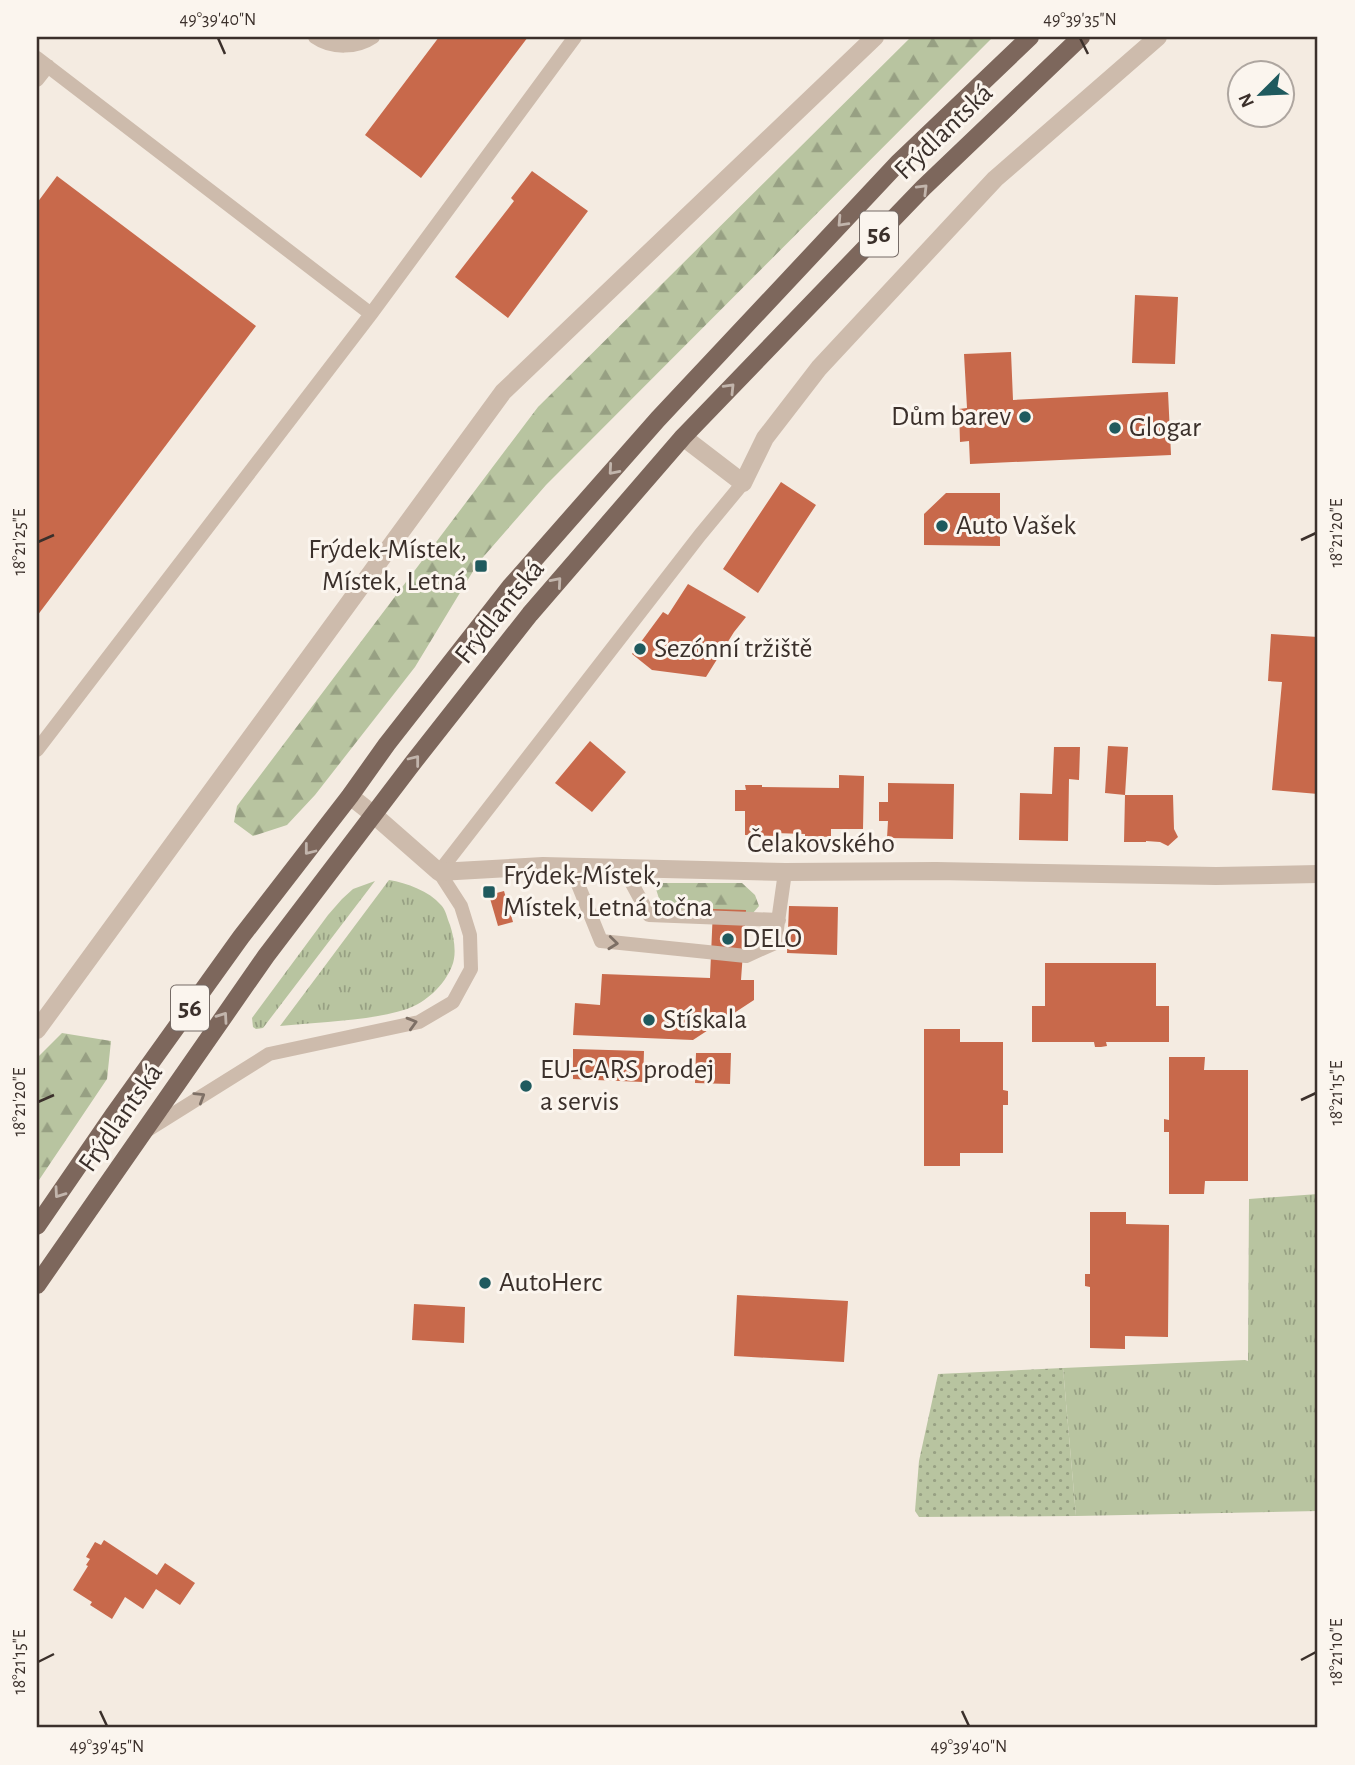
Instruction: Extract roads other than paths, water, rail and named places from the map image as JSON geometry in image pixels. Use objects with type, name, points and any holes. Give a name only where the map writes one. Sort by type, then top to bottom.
[{"type":"main road","name":"Frýdlantská","points":[[37,1226],[241,937],[510,587],[658,419],[899,162],[1030,37]]},
{"type":"main road","name":"Frýdlantská","points":[[37,1285],[266,956],[530,614],[683,437],[923,188],[1081,37]]},
{"type":"street","points":[[37,1030],[502,392],[875,37]]},
{"type":"street","points":[[683,437],[743,483],[765,438],[828,358],[995,179],[1158,37]]},
{"type":"street","points":[[351,796],[439,872]]},
{"type":"street","name":"Čelakovského","points":[[439,872],[543,866],[785,872],[936,871],[1216,876],[1318,874]]},
{"type":"lane","points":[[315,37],[323,43],[351,47],[373,37]]},
{"type":"lane","points":[[37,750],[371,314],[575,37]]},
{"type":"lane","points":[[37,80],[42,62],[371,314]]},
{"type":"lane","points":[[142,1133],[269,1054],[419,1022],[453,1002],[471,969],[470,935],[461,906],[439,872],[743,483]]},
{"type":"lane","points":[[571,867],[601,942],[746,956],[775,943],[785,872]]},
{"type":"lane","points":[[623,867],[649,915],[779,920]]},
{"type":"place","name":"Dům barev","points":[[1025,417]]},
{"type":"place","name":"Glogar","points":[[1115,428]]},
{"type":"place","name":"Auto Vašek","points":[[942,526]]},
{"type":"place","name":"Frýdek-Místek, Místek, Letná","points":[[481,566]]},
{"type":"place","name":"Sezónní tržiště","points":[[640,649]]},
{"type":"place","name":"Frýdek-Místek, Místek, Letná točna","points":[[489,892]]},
{"type":"place","name":"DELO","points":[[728,939]]},
{"type":"place","name":"Stískala","points":[[649,1020]]},
{"type":"place","name":"EU-CARS prodej a servis","points":[[526,1086]]},
{"type":"place","name":"AutoHerc","points":[[485,1283]]}]
